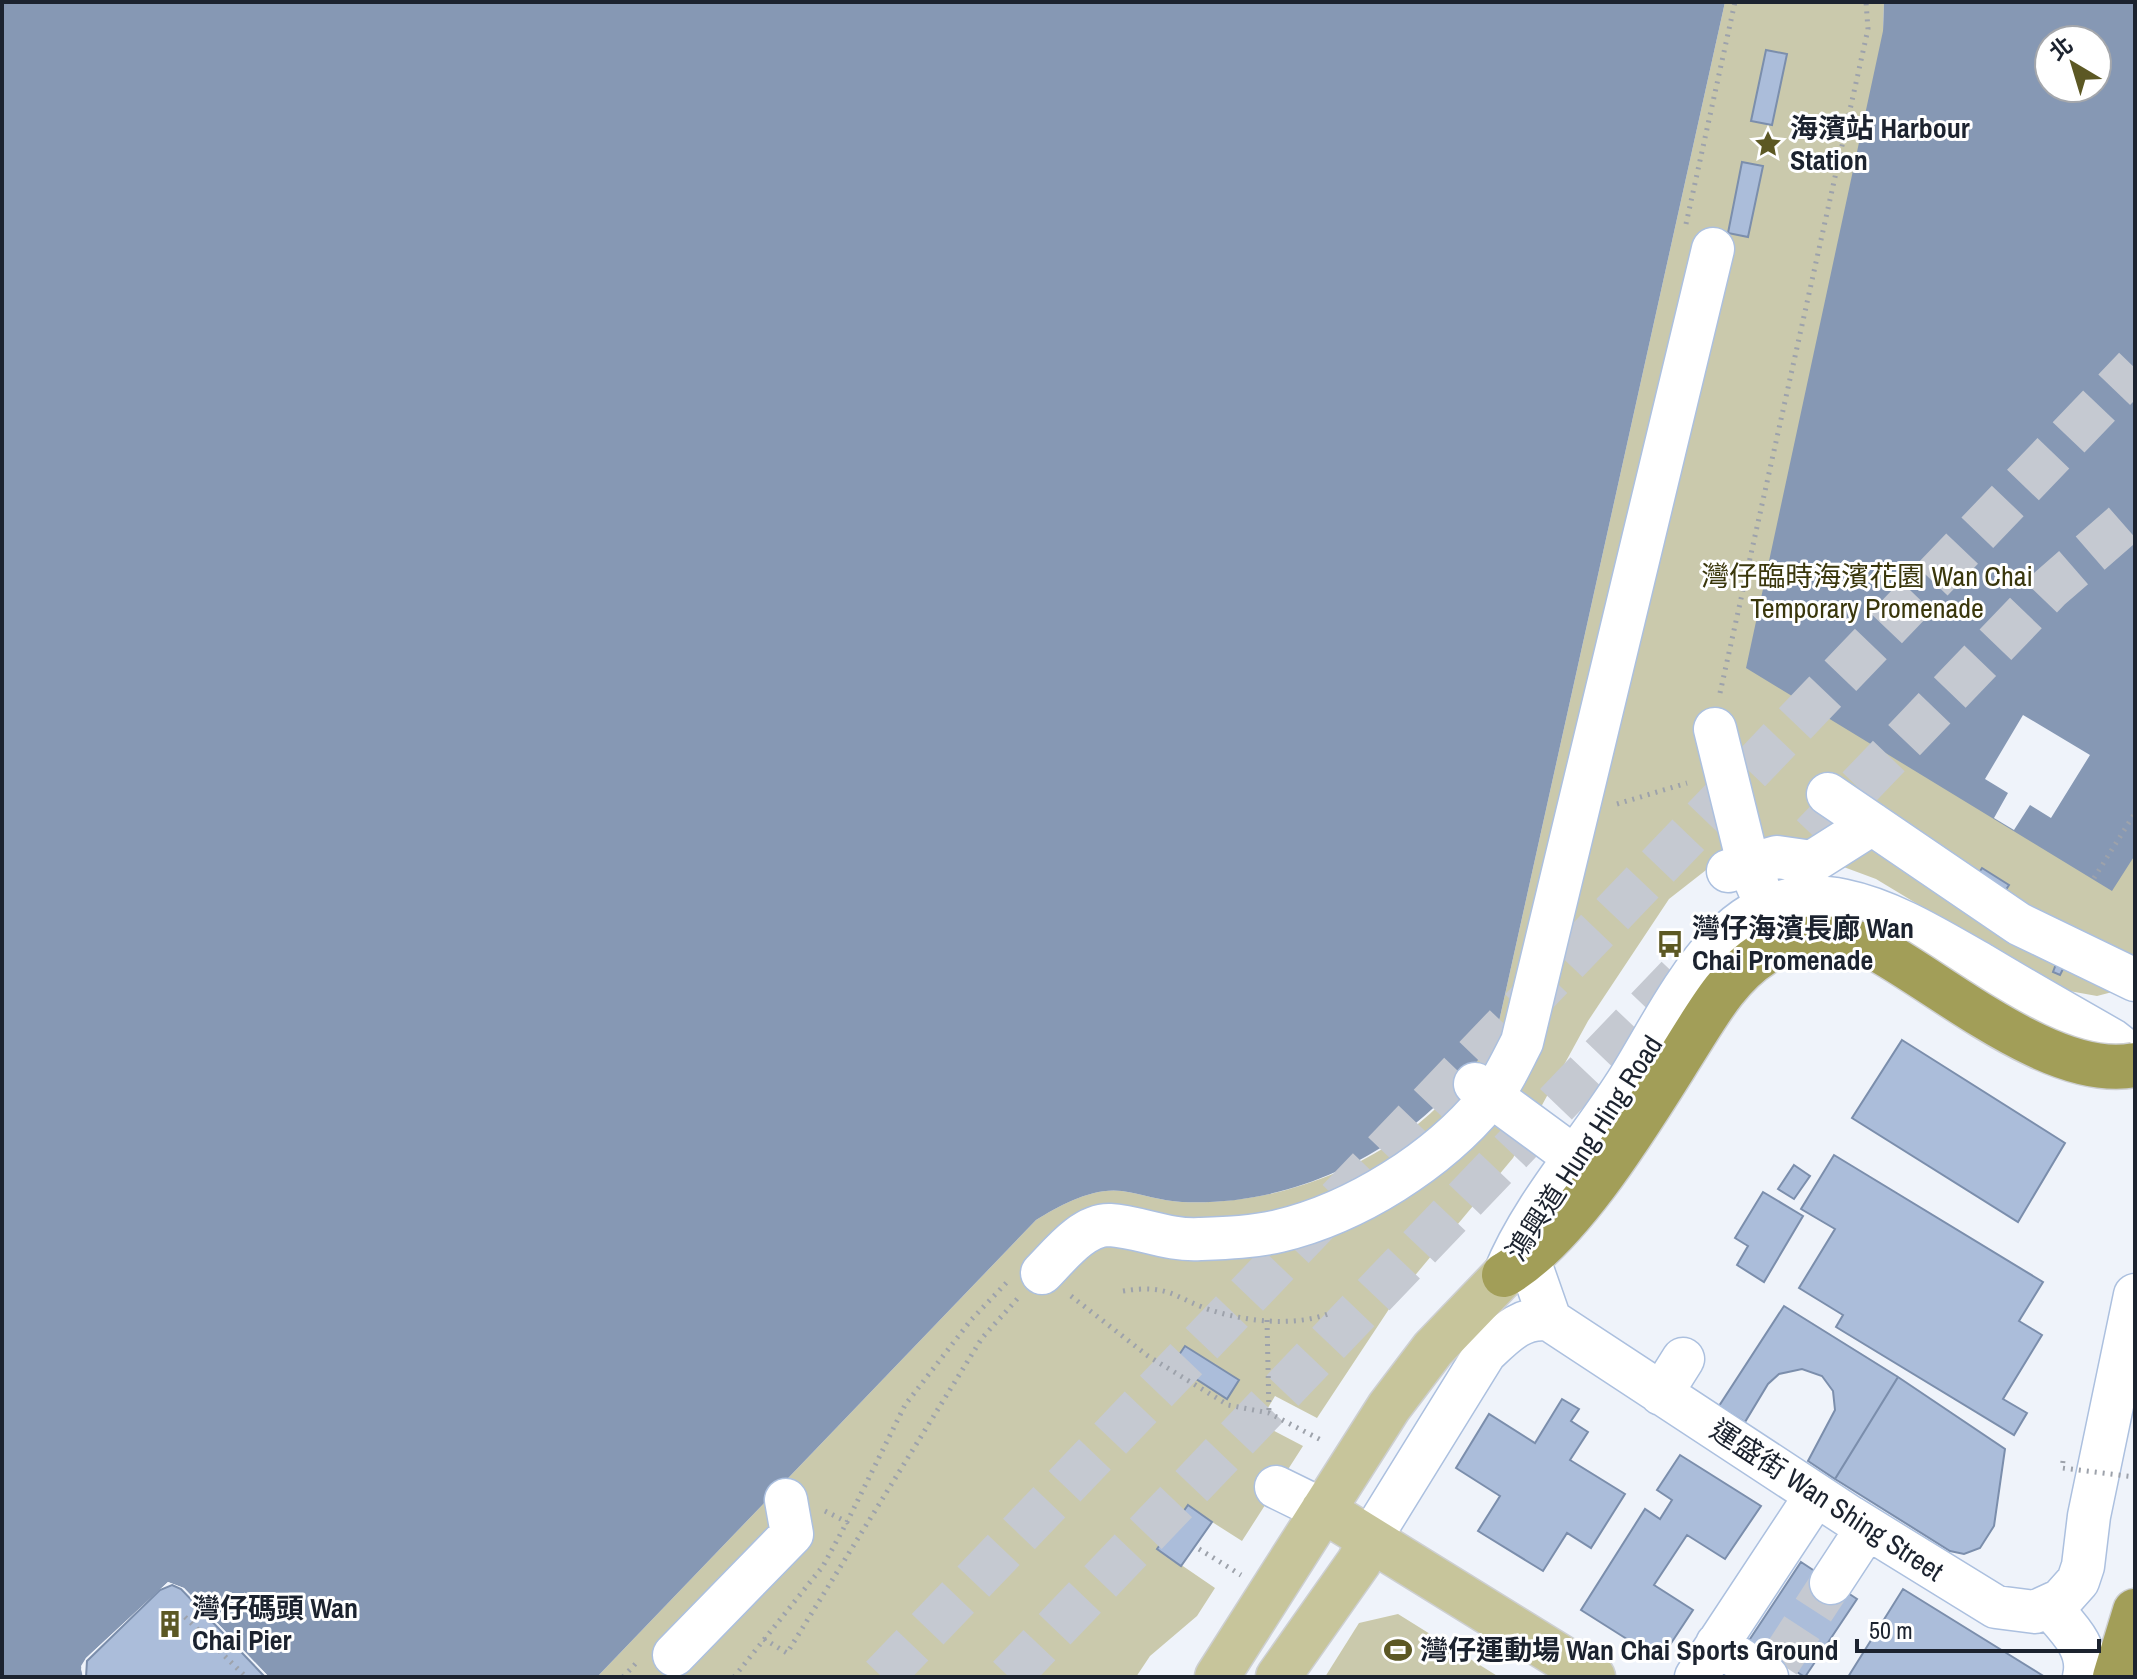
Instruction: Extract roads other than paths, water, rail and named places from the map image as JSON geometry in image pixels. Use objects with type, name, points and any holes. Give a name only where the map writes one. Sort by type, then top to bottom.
[{"type":"highway","points":[[1517,1267],[1599,1178],[1711,1010],[1743,971],[1761,955],[1786,943],[1814,937],[1851,941],[1888,955],[2048,1052],[2095,1067],[2135,1065]]},
{"type":"highway","points":[[2115,1677],[2135,1611]]},
{"type":"main road","name":"鴻興道 Hung Hing Road","points":[[1278,1677],[1355,1530],[1410,1378],[1517,1267]]},
{"type":"main road","name":"鴻興道 Hung Hing Road","points":[[1217,1677],[1257,1589],[1355,1530]]},
{"type":"main road","points":[[1355,1530],[1406,1590],[1445,1587],[1593,1677]]},
{"type":"street","points":[[1028,1275],[1074,1241],[1108,1225],[1153,1236],[1196,1240],[1276,1232],[1307,1223],[1388,1183],[1469,1122],[1483,1091],[1522,1042],[1577,817],[1699,238]]},
{"type":"street","points":[[1717,712],[1738,867],[1767,908]]},
{"type":"street","points":[[1828,794],[2019,924],[2135,980]]},
{"type":"street","points":[[1738,867],[1777,857],[1812,862],[1872,824]]},
{"type":"street","name":"鴻興道 Hung Hing Road","points":[[1517,1267],[1517,1243],[1577,1159],[1695,973],[1723,938],[1767,908],[1808,898],[1834,898],[1870,905],[1907,922],[2076,1019],[2135,1058]]},
{"type":"street","name":"鴻興道 Hung Hing Road","points":[[2076,1019],[2104,1022],[2135,1016]]},
{"type":"street","points":[[1483,1091],[1577,1159]]},
{"type":"street","points":[[1517,1267],[1550,1320]]},
{"type":"street","points":[[2084,1677],[2087,1665],[2081,1646],[2049,1606],[2068,1593],[2083,1566],[2089,1516],[2135,1295]]},
{"type":"street","name":"鴻興道 Hung Hing Road","points":[[1355,1530],[1485,1353],[1521,1324],[1535,1318],[1550,1320]]},
{"type":"street","name":"運盛街 Wan Shing Street","points":[[1550,1320],[1867,1528],[1996,1607],[2024,1612],[2049,1606]]},
{"type":"street","points":[[1661,1394],[1683,1359]]},
{"type":"street","points":[[1276,1487],[1355,1530]]},
{"type":"street","points":[[1771,1672],[1706,1660],[1816,1495]]},
{"type":"street","points":[[679,1657],[792,1534],[786,1500]]},
{"type":"street","points":[[1831,1583],[1867,1528]]},
{"type":"water","points":[[2,2],[1725,2],[1496,1035],[1468,1073],[1436,1106],[1400,1135],[1360,1160],[1319,1179],[1275,1193],[1229,1201],[1182,1202],[1111,1190],[1088,1194],[1036,1220],[597,1677],[269,1677],[184,1588],[168,1582],[86,1658],[81,1669],[83,1677],[2,1677]]},
{"type":"water","points":[[1884,2],[2135,2],[2135,855],[2112,891],[1746,668],[1883,31]]},
{"type":"tunnel","points":[[882,1677],[2135,368]]},
{"type":"tunnel","points":[[1767,883],[2049,589],[2135,514]]},
{"type":"tunnel","points":[[1009,1677],[1687,967]]},
{"type":"tunnel","points":[[1779,1663],[1831,1583]]},
{"type":"place","name":"海濱站 Harbour Station","points":[[1768,144]]},
{"type":"place","name":"灣仔海濱長廊 Wan Chai Promenade","points":[[1670,944]]},
{"type":"place","name":"灣仔碼頭 Wan Chai Pier","points":[[170,1624]]},
{"type":"place","name":"灣仔運動場 Wan Chai Sports Ground","points":[[1398,1650]]},
{"type":"park label","name":"灣仔臨時海濱花園 Wan Chai Temporary Promenade","points":[[1867,592]]}]
